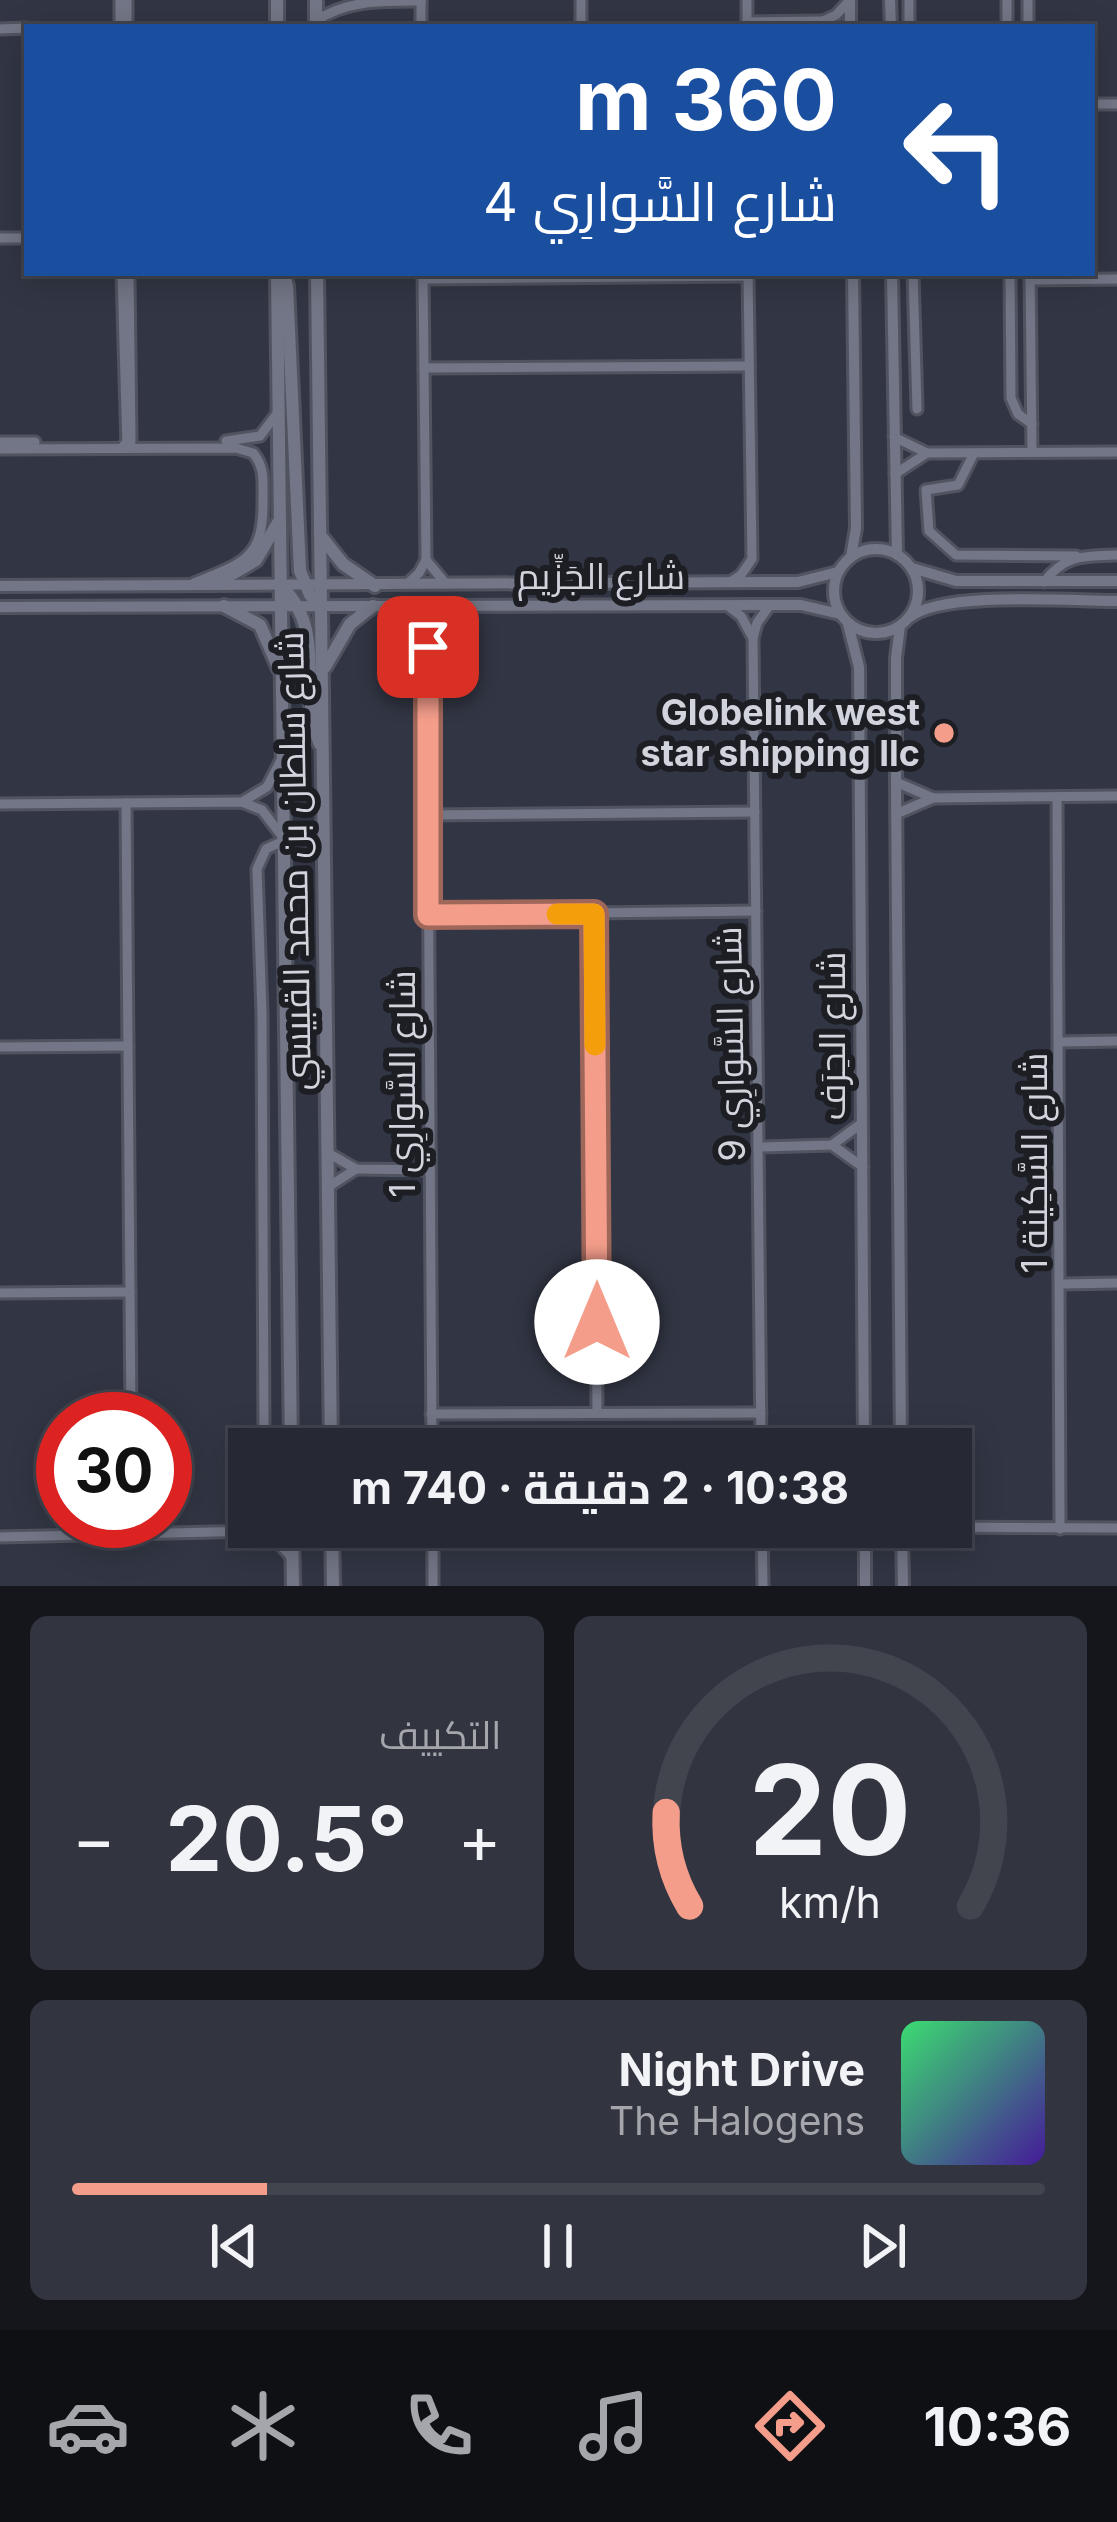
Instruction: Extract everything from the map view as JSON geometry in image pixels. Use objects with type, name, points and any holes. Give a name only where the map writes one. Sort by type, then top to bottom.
[{"type":"main road","points":[[316,0],[316,24]]},
{"type":"main road","name":"شارع سلطان بن محمد القبيسي","points":[[280,276],[291,1428]]},
{"type":"main road","points":[[282,276],[287,286],[298,543],[312,586]]},
{"type":"main road","name":"شارع سلطان بن محمد القبيسي","points":[[317,276],[320,536],[312,586],[321,606],[331,1428]]},
{"type":"main road","points":[[214,584],[256,560],[282,514]]},
{"type":"main road","points":[[320,536],[344,564],[375,586]]},
{"type":"main road","points":[[282,586],[298,607],[309,636],[314,729],[323,750]]},
{"type":"main road","points":[[224,606],[260,625],[283,682]]},
{"type":"main road","points":[[322,673],[350,624],[373,606]]},
{"type":"main road","points":[[293,1548],[293,1586]]},
{"type":"main road","points":[[332,1548],[333,1586]]},
{"type":"street","points":[[747,0],[747,24],[823,21],[850,0]]},
{"type":"street","points":[[316,24],[333,6],[346,1],[421,1]]},
{"type":"street","points":[[823,21],[830,24]]},
{"type":"street","points":[[126,276],[127,444]]},
{"type":"street","points":[[423,276],[426,560],[446,584]]},
{"type":"street","points":[[748,276],[752,559],[759,571],[776,582]]},
{"type":"street","points":[[853,276],[856,528],[850,557],[838,572],[834,593],[844,619],[874,634],[903,623],[919,610],[954,602],[1117,601]]},
{"type":"street","points":[[892,276],[897,555]]},
{"type":"street","points":[[914,276],[917,409]]},
{"type":"street","points":[[1010,276],[1012,398],[1018,414],[1032,424]]},
{"type":"street","points":[[1032,452],[1030,276],[1117,279]]},
{"type":"street","points":[[893,331],[914,311]]},
{"type":"street","points":[[424,368],[749,366]]},
{"type":"street","points":[[0,446],[249,440],[264,433],[279,411]]},
{"type":"street","points":[[894,437],[927,453],[1117,452]]},
{"type":"street","points":[[0,446],[241,448],[260,460],[264,524],[259,542],[243,562],[193,583]]},
{"type":"street","points":[[895,474],[927,453]]},
{"type":"street","points":[[974,453],[958,485],[926,490],[928,531],[960,556],[1117,555]]},
{"type":"street","points":[[850,557],[874,549],[897,555],[910,567],[956,581],[1048,577],[1117,581]]},
{"type":"street","points":[[1048,577],[1050,555]]},
{"type":"street","points":[[1048,577],[1076,556]]},
{"type":"street","points":[[730,582],[752,559]]},
{"type":"street","points":[[406,584],[426,560]]},
{"type":"street","points":[[903,623],[918,594],[910,567]]},
{"type":"street","name":"شارع الجَزِّيم","points":[[0,586],[798,582],[838,572]]},
{"type":"street","name":"شارع الجَزِّيم","points":[[0,607],[770,605],[822,607],[844,619]]},
{"type":"street","name":"شارع السَّوارِي 9","points":[[761,1428],[753,638],[770,605]]},
{"type":"street","name":"شارع السَّوارِي 1","points":[[406,606],[428,647]]},
{"type":"street","name":"شارع السَّوارِي 1","points":[[431,1428],[428,647],[445,606]]},
{"type":"street","points":[[728,606],[746,623],[753,638]]},
{"type":"street","name":"شارع الحِرَف","points":[[844,619],[859,667],[865,1428]]},
{"type":"street","name":"شارع الحِرَف","points":[[902,1428],[896,658],[903,623]]},
{"type":"street","points":[[242,802],[267,787],[284,755]]},
{"type":"street","points":[[896,782],[933,798]]},
{"type":"street","points":[[896,814],[933,798],[1117,796]]},
{"type":"street","name":"شارع السَّكِينة 1","points":[[1057,797],[1060,1529]]},
{"type":"street","points":[[0,804],[242,802],[262,810],[285,840],[266,849],[257,869],[264,1428]]},
{"type":"street","points":[[126,803],[131,1392]]},
{"type":"street","points":[[428,815],[755,812]]},
{"type":"street","points":[[428,915],[756,911]]},
{"type":"street","points":[[594,914],[597,1413]]},
{"type":"street","points":[[1060,1042],[1117,1041]]},
{"type":"street","points":[[0,1047],[128,1046]]},
{"type":"street","points":[[758,1147],[832,1145],[862,1123]]},
{"type":"street","points":[[832,1145],[863,1167]]},
{"type":"street","points":[[328,1153],[356,1169],[430,1170]]},
{"type":"street","points":[[328,1187],[356,1169]]},
{"type":"street","points":[[1061,1284],[1117,1283]]},
{"type":"street","points":[[0,1293],[130,1292]]},
{"type":"street","points":[[431,1414],[761,1413]]},
{"type":"street","points":[[972,1528],[1117,1528]]},
{"type":"street","points":[[192,1529],[228,1531]]},
{"type":"street","points":[[0,1537],[36,1534]]},
{"type":"street","points":[[283,1548],[293,1559]]},
{"type":"street","points":[[433,1548],[433,1586]]},
{"type":"street","points":[[762,1548],[763,1586]]},
{"type":"street","points":[[865,1548],[865,1586]]},
{"type":"street","points":[[902,1586],[903,1548]]},
{"type":"slow traffic","points":[[557,914],[594,914],[595,1045]]},
{"type":"place","name":"Globelink west star shipping llc","points":[[944,733]]},
{"type":"route","points":[[428,647],[428,915],[594,914],[597,1322]]}]
